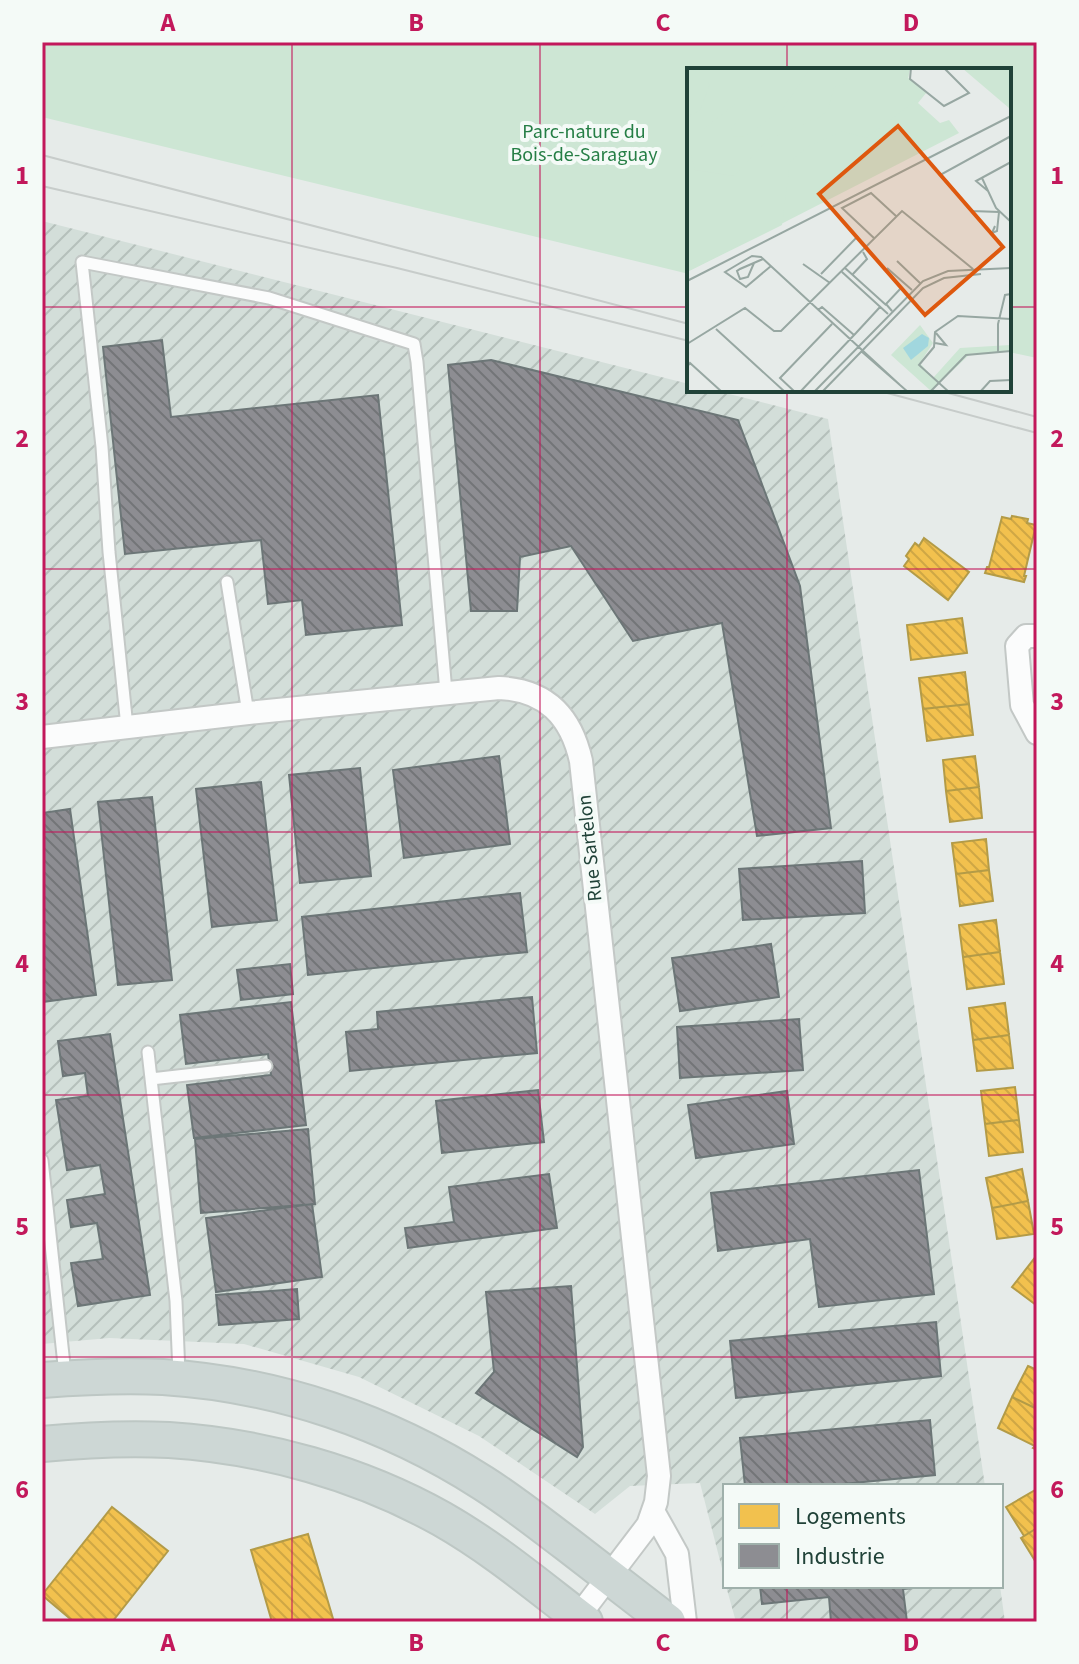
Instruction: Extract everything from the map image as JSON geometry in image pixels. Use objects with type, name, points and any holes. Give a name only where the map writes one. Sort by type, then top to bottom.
[{"type":"main road","points":[[54,1380],[125,1376],[179,1378],[289,1397],[349,1417],[402,1438],[443,1459],[507,1498],[668,1622]]},
{"type":"main road","points":[[42,1444],[119,1439],[191,1442],[297,1461],[351,1477],[407,1500],[450,1524],[495,1553],[581,1619]]},
{"type":"street","points":[[1037,636],[1026,636],[1017,646],[1022,705],[1037,733]]},
{"type":"street","name":"Rue Sartelon","points":[[42,737],[499,688],[534,696],[560,714],[573,733],[581,761],[658,1459],[658,1490],[653,1511],[640,1536],[608,1575],[581,1619]]},
{"type":"street","points":[[653,1511],[677,1554],[685,1622]]},
{"type":"lane","points":[[127,727],[82,262],[269,298],[414,344],[446,692]]},
{"type":"lane","points":[[227,582],[248,713]]},
{"type":"lane","points":[[148,1052],[176,1301],[179,1378]]},
{"type":"lane","points":[[151,1079],[266,1066]]},
{"type":"lane","points":[[42,1160],[54,1380]]},
{"type":"shaded area","points":[[42,221],[687,383],[687,392],[721,392],[828,419],[985,1484],[723,1484],[723,1572],[700,1483],[630,1486],[595,1514],[479,1436],[359,1377],[244,1344],[109,1338],[42,1344]]},
{"type":"shaded area","points":[[727,1588],[1000,1588],[1005,1622],[736,1622]]},
{"type":"green space","name":"Parc-nature du Bois-de-Saraguay","points":[[42,42],[1037,42],[1037,358],[1011,352],[1011,68],[687,68],[687,274],[42,117]]},
{"type":"building: Logements","points":[[1012,516],[1028,519],[1027,523],[1036,525],[1024,582],[985,573],[1002,517],[1011,519]]},
{"type":"building: Logements","points":[[924,538],[969,572],[948,600],[904,566],[909,559],[906,556],[915,543],[919,546]]},
{"type":"building: Logements","points":[[962,618],[967,653],[911,660],[907,625]]},
{"type":"building: Logements","points":[[965,672],[969,704],[923,709],[919,678]]},
{"type":"building: Logements","points":[[969,704],[973,735],[927,741],[923,709]]},
{"type":"building: Logements","points":[[975,756],[979,787],[946,791],[943,760]]},
{"type":"building: Logements","points":[[979,787],[982,818],[950,822],[946,791]]},
{"type":"building: Logements","points":[[986,839],[989,870],[956,874],[952,843]]},
{"type":"building: Logements","points":[[989,870],[993,901],[960,906],[956,874]]},
{"type":"building: Logements","points":[[996,920],[1000,952],[963,957],[959,925]]},
{"type":"building: Logements","points":[[1000,952],[1004,984],[967,989],[963,957]]},
{"type":"building: Logements","points":[[1005,1003],[1009,1035],[973,1040],[969,1008]]},
{"type":"building: Logements","points":[[1009,1035],[1013,1068],[977,1071],[973,1040]]},
{"type":"building: Logements","points":[[1015,1087],[1019,1120],[985,1124],[981,1091]]},
{"type":"building: Logements","points":[[1019,1120],[1023,1152],[989,1156],[985,1124]]},
{"type":"building: Logements","points":[[1022,1169],[1028,1201],[992,1208],[986,1178]]},
{"type":"building: Logements","points":[[1028,1201],[1034,1234],[997,1239],[992,1208]]},
{"type":"building: Logements","points":[[1037,1255],[1037,1304],[1036,1305],[1012,1287]]},
{"type":"building: Logements","points":[[1028,1366],[1037,1370],[1037,1409],[1012,1397]]},
{"type":"building: Logements","points":[[1012,1397],[1037,1409],[1037,1450],[1033,1448],[1035,1446],[998,1428]]},
{"type":"building: Logements","points":[[1037,1489],[1037,1528],[1024,1536],[1006,1507]]},
{"type":"building: Logements","points":[[112,1507],[168,1551],[112,1622],[74,1622],[42,1595]]},
{"type":"building: Logements","points":[[1037,1528],[1037,1564],[1021,1538]]},
{"type":"building: Logements","points":[[308,1534],[334,1622],[272,1622],[251,1550]]},
{"type":"building: Industrie","points":[[162,340],[171,417],[378,395],[402,625],[306,635],[302,600],[268,604],[261,540],[125,554],[103,347]]},
{"type":"building: Industrie","points":[[491,360],[738,420],[800,586],[831,828],[757,836],[722,623],[633,641],[571,546],[520,557],[517,611],[471,611],[448,365]]},
{"type":"building: Industrie","points":[[499,756],[510,844],[404,858],[393,770]]},
{"type":"building: Industrie","points":[[360,768],[371,876],[300,883],[289,775]]},
{"type":"building: Industrie","points":[[261,782],[277,920],[212,927],[196,789]]},
{"type":"building: Industrie","points":[[152,797],[172,980],[118,985],[98,802]]},
{"type":"building: Industrie","points":[[70,809],[96,995],[42,1002],[42,813]]},
{"type":"building: Industrie","points":[[862,861],[865,913],[743,920],[739,869]]},
{"type":"building: Industrie","points":[[520,893],[527,952],[308,975],[302,917]]},
{"type":"building: Industrie","points":[[771,944],[779,997],[680,1011],[672,958]]},
{"type":"building: Industrie","points":[[290,964],[293,994],[241,1000],[237,970]]},
{"type":"building: Industrie","points":[[532,997],[537,1053],[350,1071],[346,1032],[378,1029],[377,1012]]},
{"type":"building: Industrie","points":[[291,1002],[306,1125],[194,1138],[187,1085],[271,1075],[268,1054],[186,1064],[180,1015]]},
{"type":"building: Industrie","points":[[799,1019],[803,1070],[680,1078],[677,1027]]},
{"type":"building: Industrie","points":[[110,1034],[150,1295],[78,1306],[71,1263],[103,1259],[97,1223],[71,1227],[67,1200],[105,1194],[100,1165],[67,1170],[56,1100],[88,1096],[85,1073],[63,1076],[58,1041]]},
{"type":"building: Industrie","points":[[538,1090],[544,1142],[442,1153],[436,1101]]},
{"type":"building: Industrie","points":[[787,1091],[794,1144],[696,1158],[688,1105]]},
{"type":"building: Industrie","points":[[308,1129],[315,1204],[201,1213],[195,1139]]},
{"type":"building: Industrie","points":[[919,1170],[934,1294],[819,1307],[810,1239],[718,1251],[711,1193]]},
{"type":"building: Industrie","points":[[549,1174],[557,1228],[408,1248],[405,1228],[454,1222],[449,1187]]},
{"type":"building: Industrie","points":[[312,1204],[322,1277],[216,1292],[206,1218]]},
{"type":"building: Industrie","points":[[571,1286],[583,1447],[577,1457],[476,1393],[494,1372],[486,1292]]},
{"type":"building: Industrie","points":[[297,1289],[299,1319],[219,1325],[216,1295]]},
{"type":"building: Industrie","points":[[936,1322],[941,1376],[736,1398],[730,1341]]},
{"type":"building: Industrie","points":[[930,1420],[935,1475],[843,1484],[745,1484],[740,1438]]},
{"type":"building: Industrie","points":[[760,1588],[913,1588],[903,1589],[907,1622],[831,1622],[829,1597],[762,1604]]},
{"type":"tram line","points":[[42,155],[687,323]]},
{"type":"tram line","points":[[42,186],[397,268],[687,340]]},
{"type":"tram line","points":[[883,392],[1037,433]]},
{"type":"tram line","points":[[944,392],[1037,417]]}]
